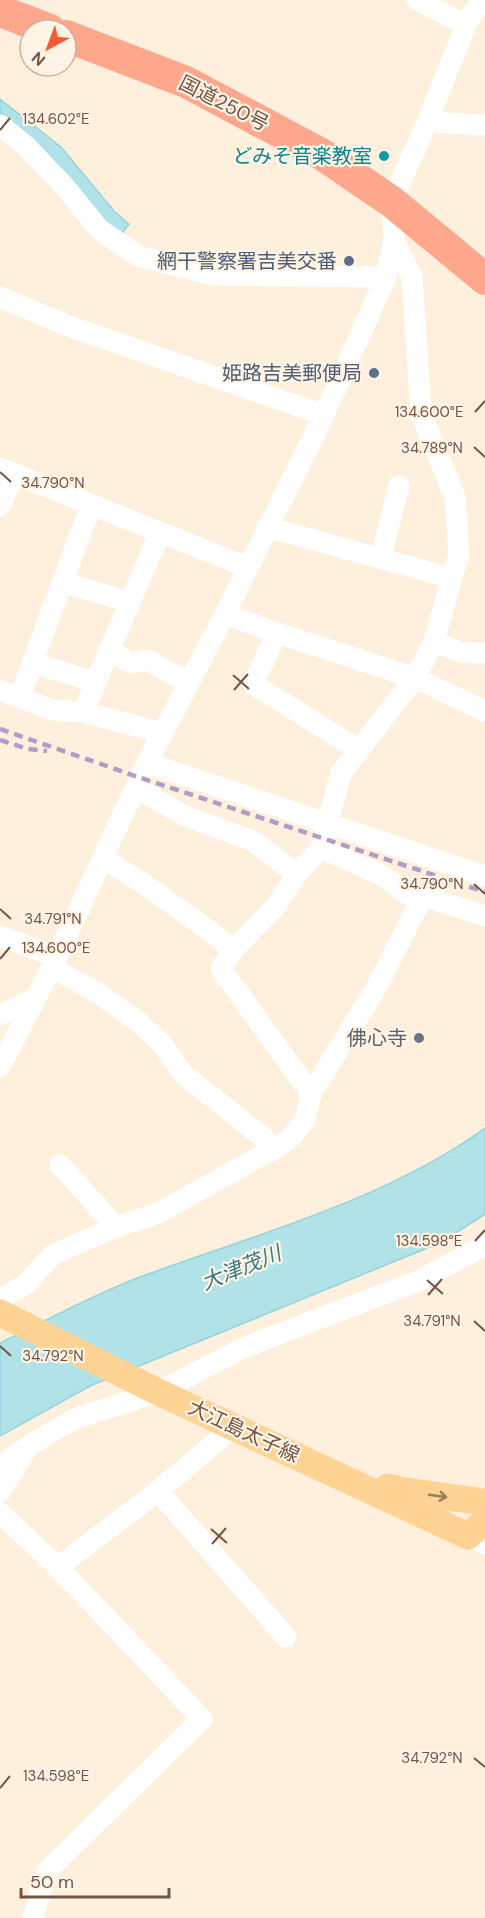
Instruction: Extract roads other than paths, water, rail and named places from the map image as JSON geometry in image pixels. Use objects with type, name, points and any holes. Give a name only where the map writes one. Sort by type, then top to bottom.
[{"type":"highway","points":[[0,11],[18,18]]},
{"type":"highway","name":"国道250号","points":[[78,41],[186,82],[323,155],[392,202],[485,279]]},
{"type":"main road","name":"大江島太子線","points":[[0,1313],[234,1427],[479,1534]]},
{"type":"main road","points":[[340,1475],[404,1491],[485,1502]]},
{"type":"street","points":[[417,0],[466,25]]},
{"type":"street","points":[[0,1067],[54,962],[147,764],[324,415],[386,277],[394,241],[392,202],[466,25],[481,0]]},
{"type":"street","points":[[427,122],[485,125]]},
{"type":"street","points":[[0,125],[26,146],[99,229],[138,256],[214,275],[386,277]]},
{"type":"street","points":[[311,1094],[221,969],[234,949],[276,906],[297,874],[321,848],[341,773],[415,678],[434,641],[459,553],[455,497],[421,414],[412,277],[394,241]]},
{"type":"street","points":[[0,297],[66,325],[324,415]]},
{"type":"street","points":[[0,506],[7,471],[247,567]]},
{"type":"street","points":[[381,558],[399,486]]},
{"type":"street","points":[[24,685],[91,505]]},
{"type":"street","points":[[267,527],[451,578]]},
{"type":"street","points":[[82,712],[160,532]]},
{"type":"street","points":[[62,582],[129,602]]},
{"type":"street","points":[[225,614],[415,678],[485,711]]},
{"type":"street","points":[[277,633],[253,684],[359,750]]},
{"type":"street","points":[[434,641],[459,652],[485,652]]},
{"type":"street","points":[[110,649],[130,663],[147,660],[189,683]]},
{"type":"street","points":[[32,663],[96,682]]},
{"type":"street","points":[[0,690],[52,710],[82,712],[164,733]]},
{"type":"street","points":[[147,764],[485,876]]},
{"type":"street","points":[[136,788],[185,816],[253,841],[297,874]]},
{"type":"street","points":[[321,848],[383,876],[407,894],[423,896],[485,916]]},
{"type":"street","points":[[103,858],[147,886],[234,949]]},
{"type":"street","points":[[0,1299],[25,1285],[52,1255],[116,1227],[158,1213],[288,1140],[305,1121],[311,1094],[376,988],[423,896]]},
{"type":"street","points":[[0,936],[54,962],[138,1022],[162,1044],[184,1075],[264,1138],[272,1150]]},
{"type":"street","points":[[0,1016],[34,999]]},
{"type":"street","points":[[60,1165],[116,1227]]},
{"type":"street","points":[[0,1466],[74,1419],[245,1347],[418,1281],[485,1245]]},
{"type":"street","points":[[58,1568],[158,1491],[234,1427]]},
{"type":"street","points":[[0,1492],[30,1445]]},
{"type":"street","points":[[158,1491],[285,1637]]},
{"type":"street","points":[[0,1513],[58,1568],[202,1719],[46,1871],[33,1918]]},
{"type":"water","points":[[0,99],[61,147],[114,211],[129,224],[121,235],[109,226],[0,118]]},
{"type":"water","name":"大津茂川","points":[[485,1128],[485,1214],[442,1242],[90,1386],[0,1436],[0,1343],[122,1284],[362,1196],[405,1176]]},
{"type":"railway","points":[[0,729],[485,892]]},
{"type":"railway","points":[[0,740],[28,749],[47,751]]},
{"type":"place","name":"どみそ音楽教室","points":[[384,156]]},
{"type":"place","name":"網干警察署吉美交番","points":[[349,261]]},
{"type":"place","name":"姫路吉美郵便局","points":[[374,373]]},
{"type":"place","name":"佛心寺","points":[[419,1038]]}]
